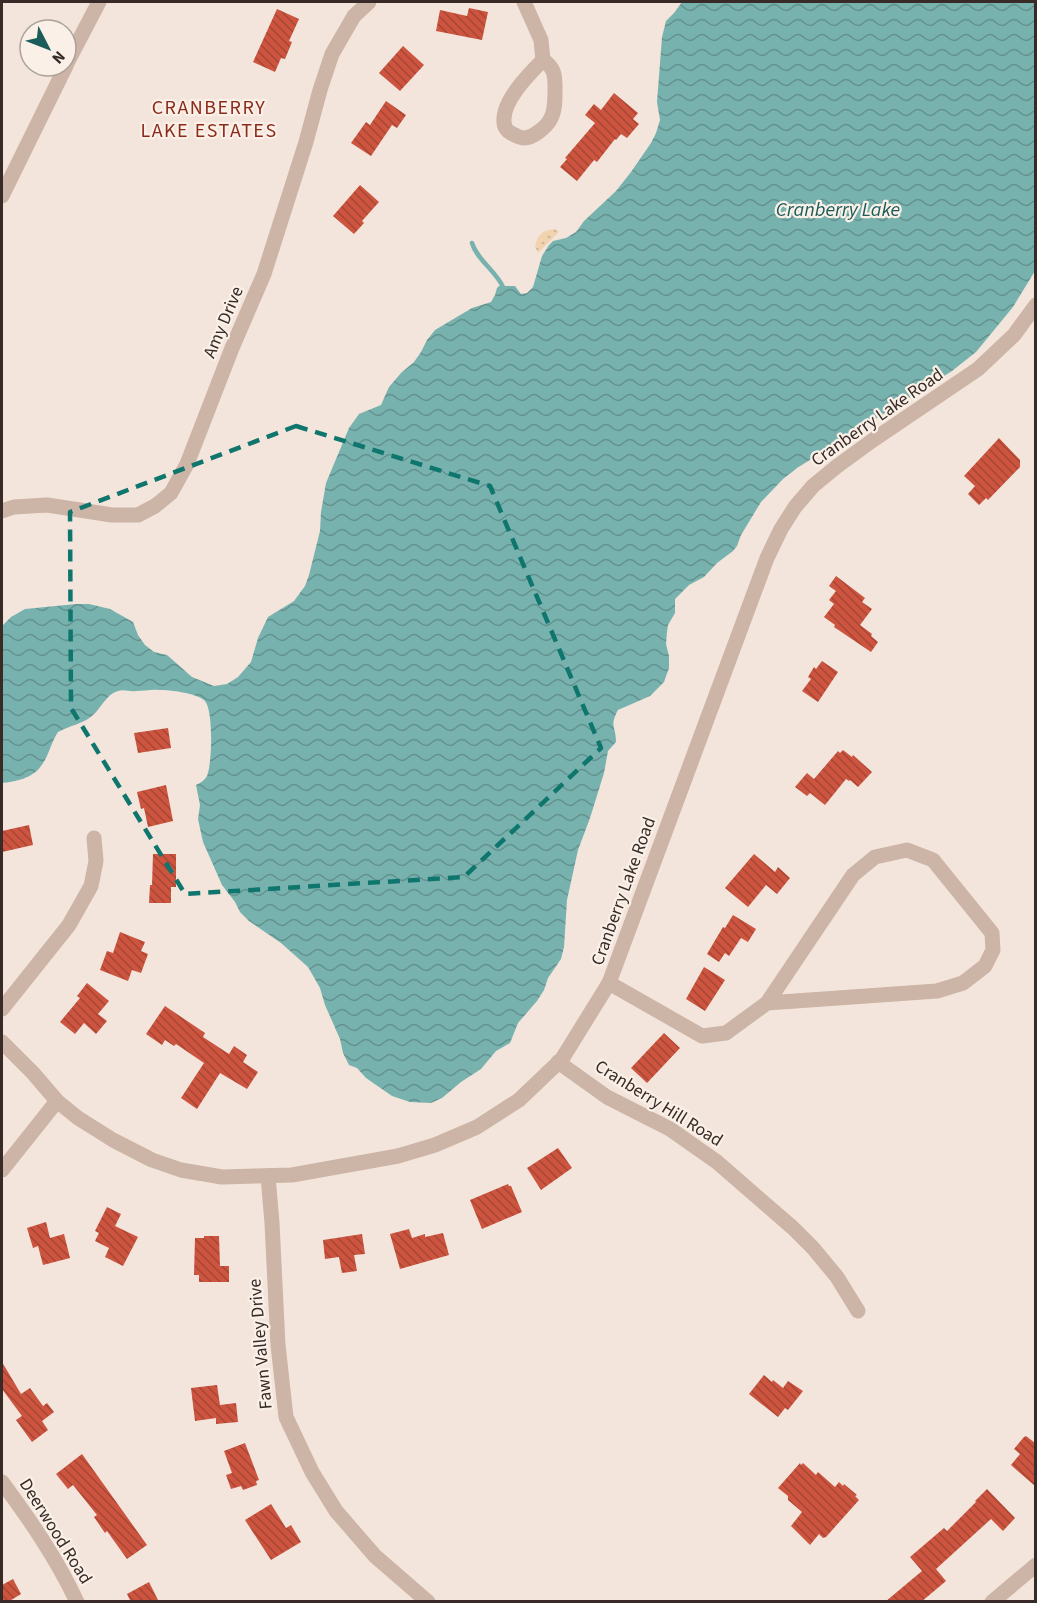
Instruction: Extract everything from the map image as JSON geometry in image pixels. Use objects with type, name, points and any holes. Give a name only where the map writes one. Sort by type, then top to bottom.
[{"type":"street","points":[[78,43],[99,2]]},
{"type":"street","name":"Amy Drive","points":[[2,511],[14,507],[47,505],[112,515],[138,515],[155,506],[171,493],[187,464],[232,348],[264,274],[332,54],[354,16],[369,2]]},
{"type":"street","points":[[524,2],[541,40],[543,60],[512,97],[506,111],[504,121],[506,129],[523,138],[543,128],[551,119],[555,105],[552,66],[543,60]]},
{"type":"street","points":[[2,196],[60,78]]},
{"type":"street","name":"Cranberry Lake Road","points":[[2,1042],[33,1072],[57,1101],[78,1118],[113,1140],[152,1160],[181,1170],[222,1177],[292,1175],[398,1156],[435,1145],[477,1127],[519,1100],[558,1062],[609,983],[763,570],[781,529],[795,507],[813,486],[836,467],[978,369],[1014,335],[1035,305]]},
{"type":"street","points":[[2,1009],[69,925],[91,886],[96,861],[94,838]]},
{"type":"street","points":[[609,983],[702,1036],[726,1034],[767,1003],[852,875],[875,857],[907,850],[933,860],[993,933],[993,950],[985,966],[963,983],[937,991],[767,1003]]},
{"type":"street","name":"Cranberry Hill Road","points":[[558,1062],[608,1097],[670,1129],[726,1169],[793,1227],[819,1254],[837,1276],[858,1311]]},
{"type":"street","points":[[2,1170],[57,1101]]},
{"type":"street","name":"Fawn Valley Drive","points":[[268,1176],[278,1345],[286,1417],[312,1472],[336,1511],[375,1556],[428,1602]]},
{"type":"street","name":"Deerwood Road","points":[[2,1482],[44,1541],[78,1602]]},
{"type":"street","points":[[992,1602],[1035,1565]]},
{"type":"highlighted area","points":[[296,426],[490,486],[601,748],[464,877],[185,894],[71,708],[70,512]]},
{"type":"sand","points":[[555,229],[559,232],[538,253],[535,246],[539,236],[547,230]]},
{"type":"water","name":"Cranberry Lake","points":[[682,2],[1035,2],[1035,271],[1013,307],[976,352],[952,371],[783,479],[761,502],[733,551],[704,577],[689,585],[675,599],[675,613],[667,632],[669,668],[664,682],[650,696],[618,710],[614,720],[616,742],[608,751],[604,773],[578,850],[567,900],[561,959],[548,978],[537,1001],[518,1023],[510,1043],[496,1051],[481,1069],[442,1098],[431,1103],[410,1102],[392,1096],[366,1078],[357,1068],[349,1065],[320,988],[308,967],[281,943],[249,921],[240,912],[222,885],[203,842],[198,819],[200,805],[196,785],[207,776],[211,749],[211,725],[204,700],[189,694],[170,691],[122,690],[114,692],[91,717],[58,732],[38,770],[18,780],[2,783],[2,626],[11,617],[25,609],[89,604],[110,609],[133,622],[145,645],[154,652],[167,655],[192,677],[214,686],[227,684],[238,677],[251,662],[258,638],[268,617],[294,601],[305,586],[320,531],[326,483],[349,428],[359,414],[381,405],[389,387],[414,362],[435,330],[472,308],[491,302],[499,286],[515,286],[521,294],[527,293],[533,287],[542,256],[549,245],[553,241],[566,238],[576,232],[584,221],[616,191],[651,143],[660,120],[657,102],[662,37],[666,21]]},
{"type":"building","points":[[469,8],[488,12],[482,40],[436,31],[440,10],[467,16]]},
{"type":"building","points":[[277,9],[299,19],[289,41],[292,42],[285,59],[281,58],[275,72],[253,62]]},
{"type":"building","points":[[403,46],[424,65],[400,91],[379,73]]},
{"type":"building","points":[[614,93],[638,113],[633,119],[639,124],[627,138],[621,134],[615,139],[597,162],[594,160],[577,181],[560,167],[595,123],[585,115],[594,104],[601,110]]},
{"type":"building","points":[[386,101],[406,115],[397,128],[392,125],[371,156],[351,143],[366,122],[370,125]]},
{"type":"building","points":[[360,185],[379,202],[354,234],[333,216]]},
{"type":"building","points":[[999,438],[1020,460],[1020,467],[988,500],[986,498],[979,505],[968,494],[975,486],[964,476]]},
{"type":"building","points":[[836,576],[865,598],[862,602],[872,609],[860,625],[878,642],[871,652],[834,627],[835,625],[824,617],[834,604],[829,600],[836,591],[829,586]]},
{"type":"building","points":[[822,661],[838,672],[818,702],[802,691],[811,679],[808,677],[814,667],[816,669]]},
{"type":"building","points":[[168,728],[171,748],[138,753],[134,733]]},
{"type":"building","points":[[843,750],[852,757],[853,755],[872,772],[858,787],[846,779],[825,805],[810,793],[807,796],[795,787],[807,773],[814,779],[838,751],[840,753]]},
{"type":"building","points":[[166,785],[173,821],[148,827],[144,808],[141,809],[137,792]]},
{"type":"building","points":[[29,825],[33,845],[2,852],[2,831]]},
{"type":"building","points":[[153,854],[176,854],[176,887],[171,887],[171,903],[149,903]]},
{"type":"building","points":[[754,854],[775,872],[778,867],[790,878],[777,894],[766,885],[748,907],[725,888]]},
{"type":"building","points":[[733,915],[756,929],[748,942],[741,938],[729,956],[725,953],[719,962],[707,954]]},
{"type":"building","points":[[120,932],[145,942],[141,951],[148,954],[141,973],[132,970],[128,981],[100,970],[107,951],[113,953]]},
{"type":"building","points":[[704,967],[725,980],[705,1011],[686,999]]},
{"type":"building","points":[[87,983],[109,1001],[98,1014],[107,1021],[96,1034],[84,1023],[75,1034],[60,1022],[80,998],[77,996]]},
{"type":"building","points":[[165,1006],[205,1033],[203,1037],[229,1054],[234,1046],[247,1055],[243,1062],[258,1072],[247,1089],[220,1073],[197,1109],[181,1098],[204,1063],[176,1044],[174,1046],[165,1040],[162,1045],[146,1034]]},
{"type":"building","points":[[664,1033],[680,1048],[647,1083],[631,1068]]},
{"type":"building","points":[[558,1148],[572,1168],[541,1190],[527,1168]]},
{"type":"building","points":[[508,1184],[522,1212],[482,1229],[470,1200]]},
{"type":"building","points":[[107,1207],[121,1214],[115,1226],[138,1237],[123,1266],[105,1257],[109,1248],[95,1241],[99,1233],[95,1231]]},
{"type":"building","points":[[46,1222],[50,1238],[64,1234],[70,1258],[43,1265],[38,1246],[33,1248],[27,1228]]},
{"type":"building","points":[[409,1229],[412,1238],[425,1234],[425,1237],[443,1233],[449,1255],[400,1269],[390,1234]]},
{"type":"building","points":[[362,1234],[365,1254],[354,1255],[357,1271],[342,1273],[339,1257],[325,1259],[323,1240]]},
{"type":"building","points":[[204,1236],[219,1236],[220,1266],[229,1266],[229,1282],[199,1282],[199,1275],[194,1275],[195,1238],[204,1238]]},
{"type":"building","points":[[2,1362],[21,1394],[30,1388],[43,1406],[47,1403],[54,1412],[42,1421],[48,1430],[32,1442],[16,1420],[22,1416],[2,1389]]},
{"type":"building","points":[[764,1375],[783,1388],[788,1381],[803,1391],[788,1410],[785,1408],[778,1417],[749,1394]]},
{"type":"building","points":[[217,1385],[220,1405],[236,1403],[238,1422],[216,1424],[216,1418],[195,1421],[191,1388]]},
{"type":"building","points":[[1026,1436],[1035,1443],[1035,1486],[1011,1465],[1020,1454],[1014,1449]]},
{"type":"building","points":[[245,1443],[259,1480],[256,1481],[257,1485],[243,1490],[241,1486],[231,1489],[226,1475],[232,1473],[224,1451]]},
{"type":"building","points":[[82,1454],[147,1545],[127,1559],[107,1531],[105,1533],[94,1517],[97,1515],[73,1485],[68,1489],[56,1474]]},
{"type":"building","points":[[800,1463],[816,1475],[818,1472],[835,1487],[839,1482],[843,1486],[844,1484],[857,1495],[855,1496],[859,1500],[826,1537],[823,1538],[819,1534],[810,1545],[791,1526],[802,1512],[778,1488]]},
{"type":"building","points":[[987,1489],[1015,1518],[1003,1531],[991,1519],[936,1569],[946,1581],[921,1602],[885,1602],[922,1571],[910,1557],[944,1528],[947,1531]]},
{"type":"building","points":[[271,1504],[286,1528],[291,1525],[301,1542],[271,1560],[245,1520]]},
{"type":"building","points":[[13,1579],[21,1594],[8,1602],[2,1602],[2,1585]]},
{"type":"building","points":[[149,1582],[159,1602],[131,1602],[127,1594]]},
{"type":"waterway","points":[[472,243],[478,255],[503,287]]},
{"type":"district","name":"CRANBERRY LAKE ESTATES","points":[[209,118]]}]
